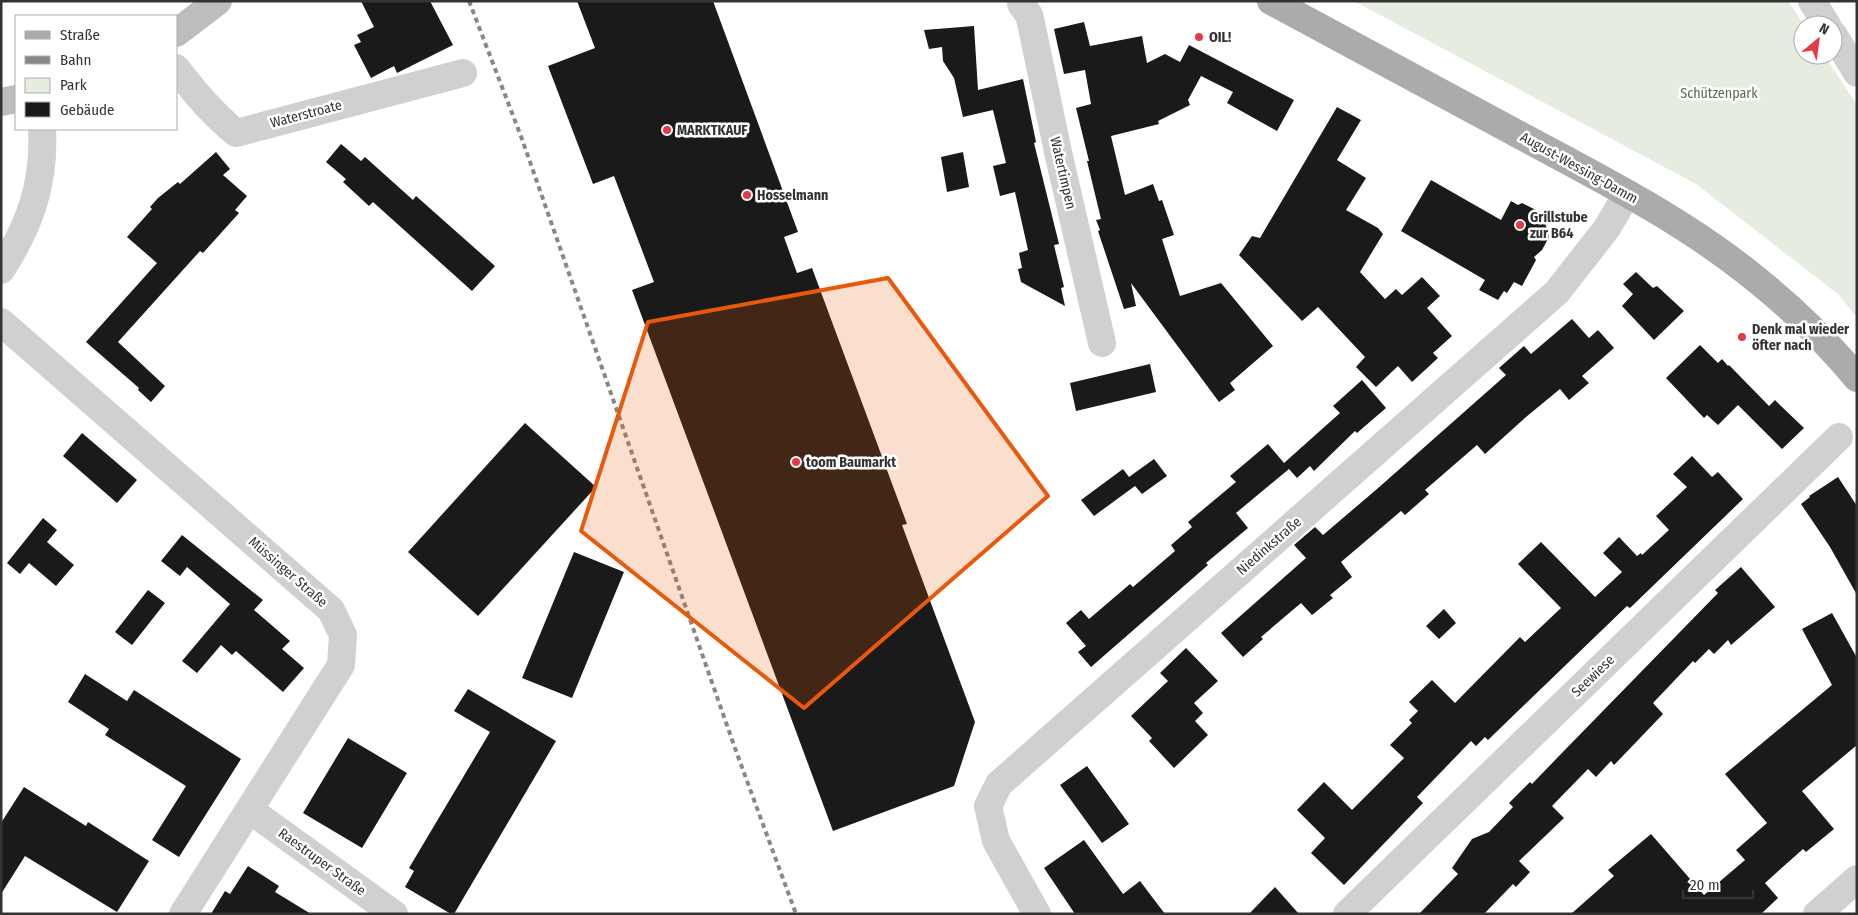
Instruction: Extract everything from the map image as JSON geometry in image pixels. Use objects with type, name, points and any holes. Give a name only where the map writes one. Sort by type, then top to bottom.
[{"type":"main road","name":"August-Wessing-Damm","points":[[1271,1],[1626,194],[1703,241],[1756,279],[1815,332],[1857,378]]},
{"type":"street","points":[[178,31],[218,1]]},
{"type":"street","points":[[1812,1],[1821,15]]},
{"type":"street","name":"Watertimpen","points":[[1021,2],[1029,15],[1031,23],[1058,152],[1102,343]]},
{"type":"street","points":[[1844,39],[1857,74]]},
{"type":"street","name":"Waterstroate","points":[[178,71],[190,88],[216,116],[236,133],[463,73]]},
{"type":"street","points":[[1,102],[15,99]]},
{"type":"street","points":[[1,270],[25,228],[39,188],[43,157],[42,130]]},
{"type":"street","name":"Niedinkstraße","points":[[1037,914],[996,841],[988,806],[999,784],[1557,292],[1607,228],[1626,194]]},
{"type":"street","name":"Müssinger Straße","points":[[1,322],[331,610],[343,635],[341,664],[183,914]]},
{"type":"street","name":"Seewiese","points":[[1347,914],[1839,437]]},
{"type":"street","name":"Raestruper Straße","points":[[250,810],[394,914]]},
{"type":"street","points":[[1817,914],[1857,879]]},
{"type":"highlighted area","points":[[888,278],[1048,496],[804,708],[581,531],[648,322]]},
{"type":"green space","name":"Schützenpark","points":[[1354,1],[1788,1],[1797,15],[1793,15],[1793,65],[1831,65],[1857,105],[1857,318],[1839,295],[1696,184]]},
{"type":"building","points":[[361,1],[430,1],[453,45],[397,73],[394,66],[371,78],[354,45],[361,42],[357,35],[374,27]]},
{"type":"building","points":[[577,1],[713,1],[798,232],[784,237],[797,273],[812,268],[907,524],[902,525],[975,722],[954,786],[833,831],[632,290],[654,282],[614,176],[593,184],[548,66],[595,48]]},
{"type":"building","points":[[1084,22],[1090,46],[1142,36],[1147,63],[1165,54],[1180,62],[1189,45],[1294,100],[1277,131],[1227,103],[1233,92],[1201,76],[1188,100],[1190,105],[1158,121],[1159,124],[1111,136],[1125,195],[1153,184],[1159,201],[1162,200],[1174,235],[1162,239],[1180,296],[1221,283],[1273,346],[1230,383],[1235,390],[1219,402],[1131,283],[1136,306],[1124,309],[1098,231],[1100,230],[1096,220],[1101,219],[1076,108],[1091,104],[1085,70],[1064,74],[1054,29]]},
{"type":"building","points":[[974,26],[978,90],[1023,79],[1036,142],[1034,143],[1059,244],[1054,245],[1064,287],[1061,288],[1065,306],[1021,282],[1018,269],[1022,268],[1019,253],[1028,250],[1015,192],[1000,196],[993,166],[1006,163],[993,110],[963,117],[954,78],[943,61],[942,47],[929,49],[924,30]]},
{"type":"building","points":[[1337,107],[1361,120],[1337,160],[1366,178],[1346,210],[1378,228],[1383,234],[1360,272],[1385,299],[1396,289],[1402,295],[1422,277],[1440,296],[1427,308],[1452,336],[1433,353],[1438,358],[1412,382],[1398,366],[1376,387],[1356,367],[1365,357],[1318,307],[1302,321],[1239,255],[1252,236],[1260,238]]},
{"type":"building","points":[[341,144],[361,161],[365,157],[413,200],[416,196],[495,266],[472,291],[373,202],[369,206],[343,182],[346,179],[326,162]]},
{"type":"building","points":[[216,152],[230,169],[223,175],[247,196],[235,210],[239,213],[203,253],[200,251],[118,342],[165,386],[151,402],[138,390],[139,388],[86,342],[157,263],[127,237],[152,209],[150,207],[158,198],[178,182],[180,184]]},
{"type":"building","points":[[963,152],[969,187],[947,192],[941,157]]},
{"type":"building","points":[[1431,180],[1501,220],[1511,201],[1518,205],[1522,203],[1536,210],[1537,215],[1544,219],[1549,237],[1542,250],[1534,257],[1536,260],[1522,286],[1514,282],[1507,293],[1504,291],[1498,300],[1479,290],[1485,280],[1401,231]]},
{"type":"building","points":[[1636,272],[1653,288],[1657,286],[1684,311],[1654,340],[1622,306],[1633,294],[1623,284]]},
{"type":"building","points":[[1572,319],[1589,338],[1598,330],[1614,348],[1582,376],[1589,383],[1569,400],[1560,389],[1485,454],[1477,445],[1425,490],[1429,494],[1405,515],[1401,511],[1341,562],[1352,577],[1330,595],[1333,598],[1312,615],[1301,603],[1261,637],[1263,639],[1243,657],[1221,633],[1306,558],[1294,545],[1315,527],[1323,535],[1506,375],[1499,368],[1524,346],[1531,354]]},
{"type":"building","points":[[1700,345],[1718,363],[1722,359],[1729,365],[1769,406],[1775,400],[1804,428],[1782,449],[1738,405],[1718,425],[1707,415],[1704,418],[1666,378]]},
{"type":"building","points":[[1150,364],[1156,392],[1076,411],[1070,383]]},
{"type":"building","points":[[1362,380],[1386,408],[1357,433],[1355,431],[1314,471],[1310,466],[1297,478],[1289,469],[1236,513],[1248,528],[1206,563],[1208,565],[1091,667],[1078,652],[1086,646],[1066,623],[1081,610],[1089,619],[1130,584],[1133,587],[1175,551],[1171,545],[1192,527],[1188,522],[1236,482],[1230,476],[1268,444],[1284,463],[1340,413],[1333,406]]},
{"type":"building","points":[[525,423],[596,487],[478,616],[408,552]]},
{"type":"building","points":[[82,433],[137,480],[117,503],[63,456]]},
{"type":"building","points":[[1692,456],[1712,477],[1718,472],[1743,499],[1630,608],[1627,606],[1488,740],[1485,737],[1476,746],[1471,741],[1417,797],[1423,803],[1344,885],[1311,853],[1325,838],[1297,810],[1324,782],[1352,810],[1404,758],[1390,745],[1412,723],[1409,720],[1418,711],[1409,702],[1432,680],[1455,703],[1520,637],[1525,642],[1561,608],[1518,564],[1541,542],[1595,597],[1622,572],[1603,553],[1619,537],[1637,556],[1641,553],[1642,555],[1669,530],[1656,516],[1687,487],[1673,474]]},
{"type":"building","points":[[1154,459],[1167,476],[1142,494],[1135,486],[1094,516],[1081,500],[1123,469],[1129,477]]},
{"type":"building","points":[[1838,477],[1857,506],[1857,595],[1830,547],[1801,504],[1809,496]]},
{"type":"building","points":[[43,518],[57,530],[47,542],[74,565],[56,586],[29,563],[20,574],[7,563]]},
{"type":"building","points":[[182,535],[263,600],[254,610],[290,641],[282,649],[304,668],[283,692],[236,651],[232,655],[221,645],[197,673],[182,661],[230,604],[187,567],[180,576],[161,561]]},
{"type":"building","points":[[574,552],[624,572],[572,698],[522,678]]},
{"type":"building","points":[[1741,567],[1775,607],[1731,645],[1728,640],[1714,654],[1709,649],[1695,663],[1693,661],[1653,703],[1663,714],[1617,762],[1614,765],[1611,761],[1596,777],[1588,769],[1552,806],[1564,818],[1519,861],[1530,872],[1516,887],[1513,884],[1484,914],[1419,914],[1458,874],[1452,868],[1472,839],[1489,832],[1513,807],[1509,803],[1530,782],[1532,784],[1718,593],[1715,590]]},
{"type":"building","points":[[148,590],[165,603],[132,645],[115,632]]},
{"type":"building","points":[[1444,609],[1456,623],[1439,639],[1426,626]]},
{"type":"building","points":[[1832,613],[1857,658],[1857,745],[1802,791],[1834,829],[1806,852],[1803,849],[1765,883],[1778,898],[1761,914],[1571,914],[1614,876],[1608,870],[1651,834],[1704,895],[1745,860],[1736,850],[1767,823],[1725,774],[1832,685],[1802,629]]},
{"type":"building","points":[[1186,648],[1218,681],[1194,703],[1203,713],[1195,721],[1208,735],[1174,768],[1149,741],[1152,738],[1131,716],[1168,681],[1160,673]]},
{"type":"building","points":[[85,674],[127,701],[134,690],[241,759],[179,857],[152,840],[186,786],[105,735],[109,729],[68,702]]},
{"type":"building","points":[[468,689],[556,741],[454,914],[451,914],[405,887],[414,871],[409,868],[490,732],[454,711]]},
{"type":"building","points":[[348,738],[407,773],[362,848],[303,813]]},
{"type":"building","points":[[1087,766],[1129,824],[1102,843],[1060,785]]},
{"type":"building","points":[[24,787],[86,826],[88,822],[149,861],[117,912],[25,856],[1,894],[1,823]]},
{"type":"building","points":[[1084,840],[1123,894],[1140,881],[1165,914],[1075,914],[1044,868]]},
{"type":"building","points":[[248,866],[279,886],[275,892],[311,914],[211,914],[225,891],[230,894]]},
{"type":"building","points":[[1275,887],[1299,914],[1249,914]]},
{"type":"railway","points":[[469,1],[522,139],[736,751],[796,914]]},
{"type":"place","name":"OIL!","points":[[1199,37]]},
{"type":"place","name":"MARKTKAUF","points":[[667,130]]},
{"type":"place","name":"Hosselmann","points":[[747,195]]},
{"type":"place","name":"Grillstube zur B64","points":[[1520,225]]},
{"type":"place","name":"Denk mal wieder öfter nach","points":[[1742,337]]},
{"type":"place","name":"toom Baumarkt","points":[[796,462]]}]
